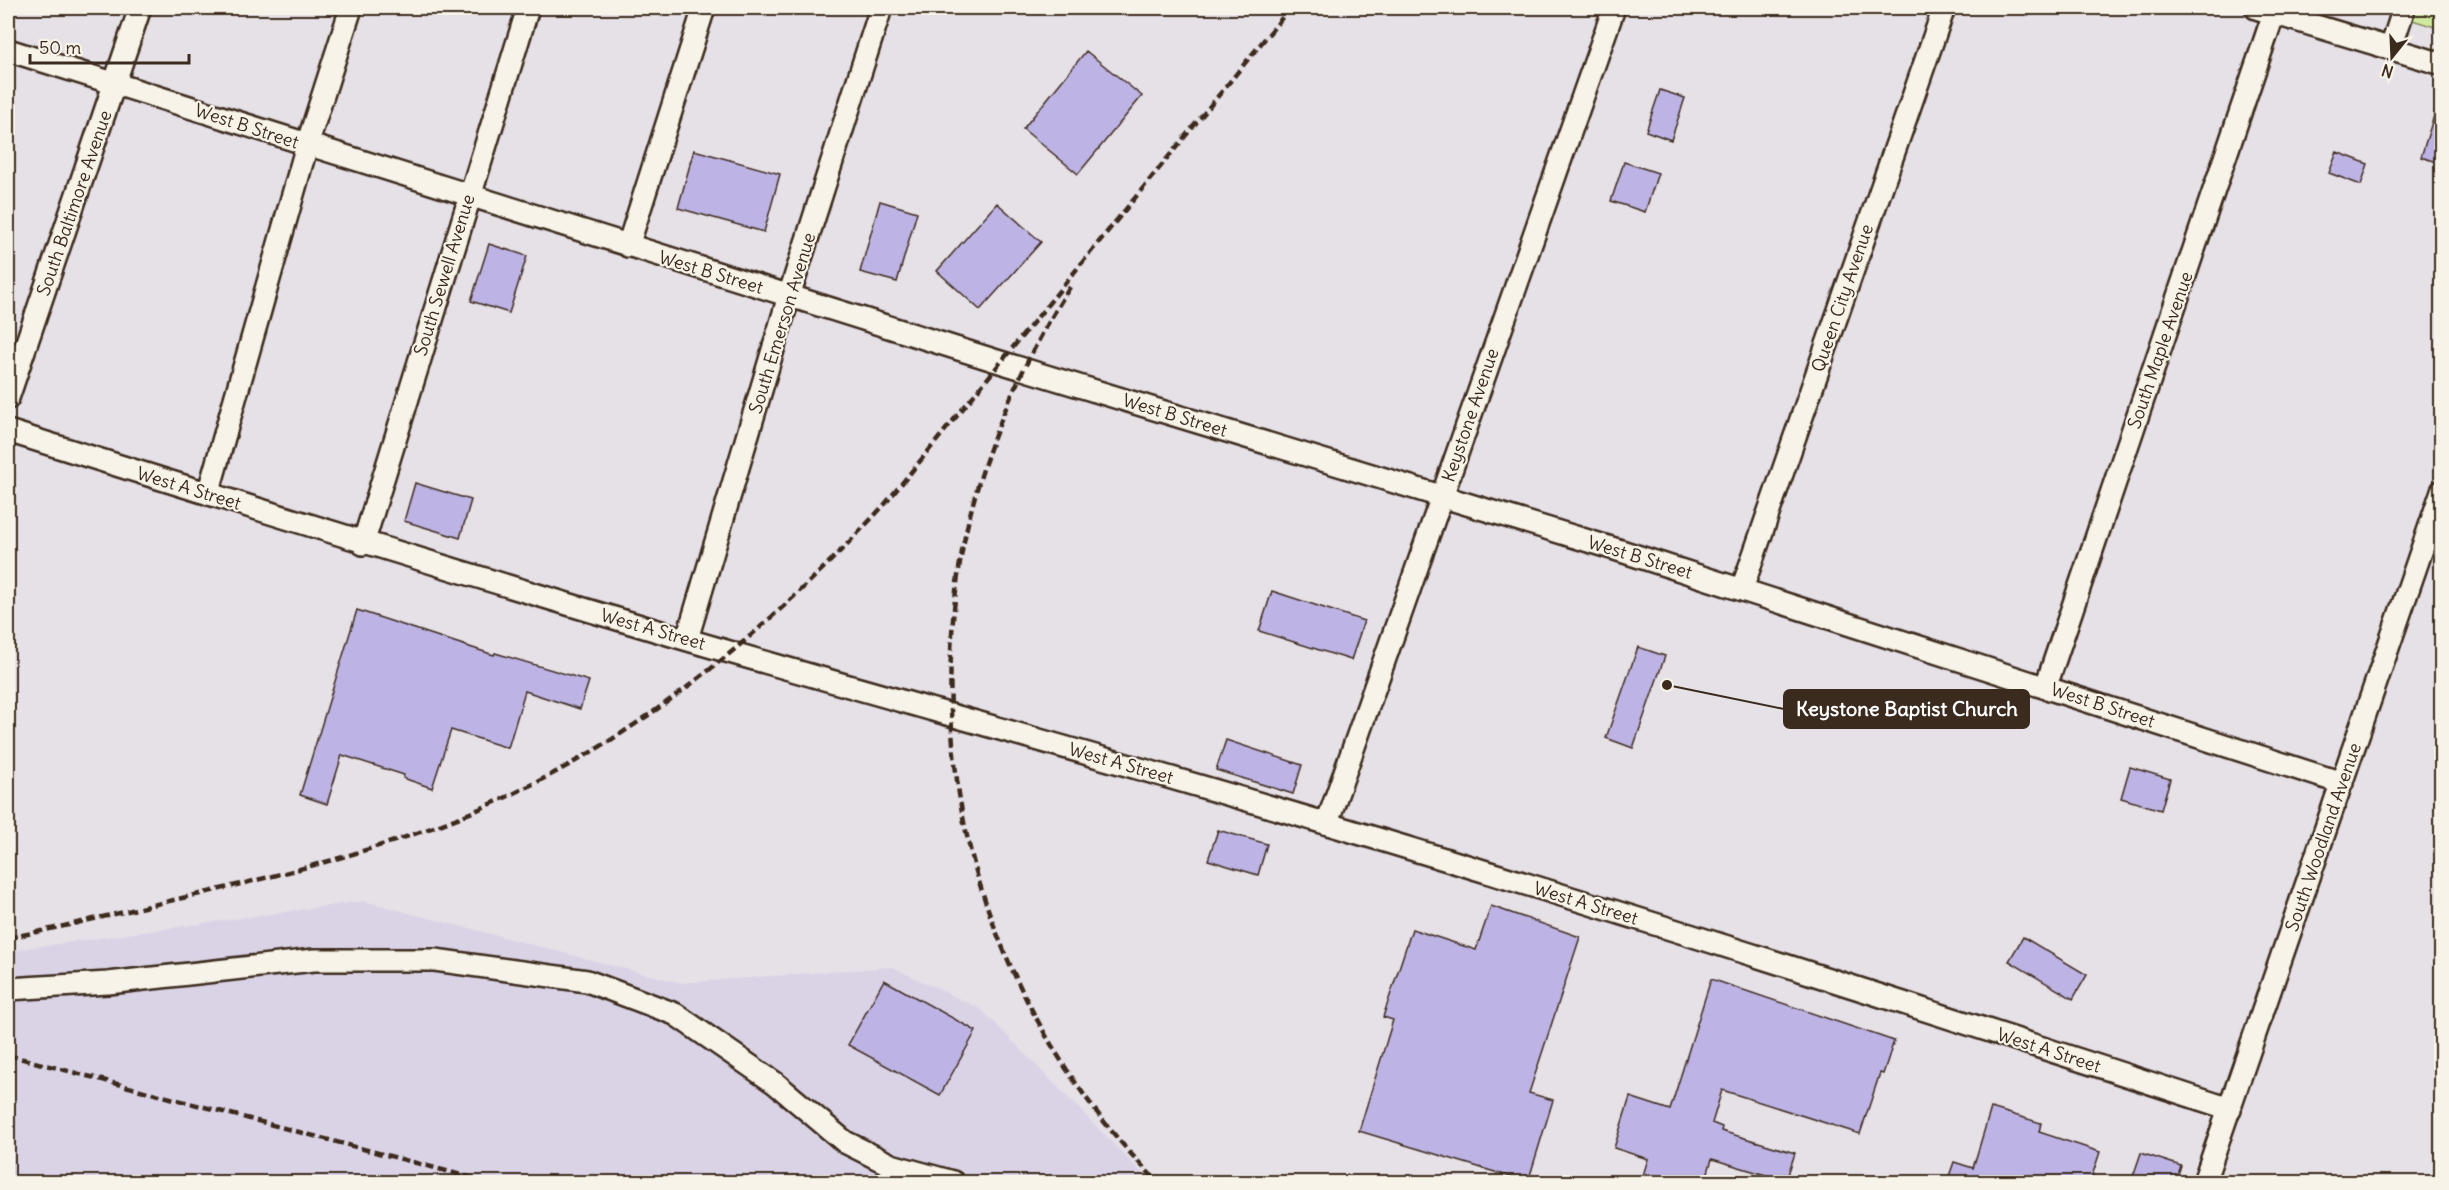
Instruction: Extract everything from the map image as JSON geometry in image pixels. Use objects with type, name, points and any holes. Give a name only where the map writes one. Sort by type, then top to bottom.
[{"type":"street","name":"South Baltimore Avenue","points":[[8,398],[140,8]]},
{"type":"street","points":[[208,494],[307,145],[351,8]]},
{"type":"street","name":"South Sewell Avenue","points":[[363,544],[468,196],[528,8]]},
{"type":"street","points":[[628,246],[704,8]]},
{"type":"street","name":"South Emerson Avenue","points":[[687,639],[789,296],[881,8]]},
{"type":"street","name":"Keystone Avenue","points":[[1327,823],[1614,8]]},
{"type":"street","name":"Queen City Avenue","points":[[1742,589],[1944,8]]},
{"type":"street","points":[[2391,48],[2404,8]]},
{"type":"street","points":[[2265,10],[2442,64]]},
{"type":"street","name":"South Maple Avenue","points":[[2046,686],[2265,10]]},
{"type":"street","name":"West B Street","points":[[8,50],[628,246],[1742,589],[2342,783]]},
{"type":"street","name":"West A Street","points":[[8,431],[363,544],[1327,823],[1932,1012],[2230,1109]]},
{"type":"street","name":"South Woodland Avenue","points":[[2204,1182],[2442,491]]},
{"type":"street","points":[[8,989],[131,980],[314,960],[435,960],[587,981],[675,1014],[776,1083],[845,1142],[891,1165],[953,1182]]},
{"type":"shaded area","points":[[363,901],[680,983],[892,967],[981,1009],[1151,1182],[8,1182],[8,951]]},
{"type":"green space","points":[[2374,8],[2441,8],[2441,29]]},
{"type":"building","points":[[1086,51],[1142,96],[1078,174],[1023,129]]},
{"type":"building","points":[[1660,90],[1685,98],[1671,140],[1646,131]]},
{"type":"building","points":[[2438,103],[2442,104],[2442,164],[2421,157]]},
{"type":"building","points":[[694,150],[780,174],[764,232],[678,208]]},
{"type":"building","points":[[2337,152],[2368,164],[2361,185],[2329,173]]},
{"type":"building","points":[[1624,162],[1658,173],[1645,212],[1611,201]]},
{"type":"building","points":[[880,201],[917,212],[897,282],[860,272]]},
{"type":"building","points":[[997,203],[1041,242],[980,310],[937,271]]},
{"type":"building","points":[[489,244],[527,256],[509,313],[471,301]]},
{"type":"building","points":[[415,483],[471,500],[460,538],[404,521]]},
{"type":"building","points":[[1272,591],[1364,621],[1351,660],[1259,631]]},
{"type":"building","points":[[357,610],[494,655],[495,653],[589,681],[580,709],[525,691],[508,748],[451,730],[432,788],[403,778],[404,775],[342,755],[327,804],[300,795]]},
{"type":"building","points":[[1638,647],[1665,656],[1633,748],[1606,738]]},
{"type":"building","points":[[1226,740],[1302,765],[1293,794],[1216,770]]},
{"type":"building","points":[[2130,767],[2170,779],[2161,810],[2121,798]]},
{"type":"building","points":[[1218,830],[1267,844],[1258,875],[1208,860]]},
{"type":"building","points":[[1491,906],[1580,937],[1529,1093],[1553,1100],[1528,1182],[1359,1131],[1393,1020],[1383,1017],[1412,929],[1476,950]]},
{"type":"building","points":[[2023,937],[2087,975],[2073,999],[2009,961]]},
{"type":"building","points":[[1711,979],[1894,1041],[1883,1074],[1880,1073],[1860,1134],[1722,1090],[1712,1123],[1722,1127],[1721,1131],[1795,1153],[1786,1181],[1712,1159],[1705,1182],[1641,1182],[1648,1159],[1614,1148],[1630,1097],[1670,1110]]},
{"type":"building","points":[[884,980],[976,1031],[940,1095],[848,1045]]},
{"type":"building","points":[[1991,1108],[2041,1123],[2039,1132],[2100,1152],[2090,1182],[1947,1182],[1954,1162],[1973,1168]]},
{"type":"building","points":[[2141,1153],[2181,1166],[2176,1182],[2131,1182]]},
{"type":"railway","points":[[8,938],[288,872],[413,835],[494,803],[533,784],[583,757],[677,695],[721,660],[806,585],[885,504],[1290,8]]},
{"type":"railway","points":[[1070,287],[1033,350],[1002,417],[968,521],[957,585],[951,643],[954,759],[968,841],[983,895],[1003,948],[1027,1000],[1055,1050],[1086,1098],[1121,1142],[1158,1182]]},
{"type":"railway","points":[[8,1055],[488,1182]]},
{"type":"place","name":"Keystone Baptist Church","points":[[1667,685]]}]
